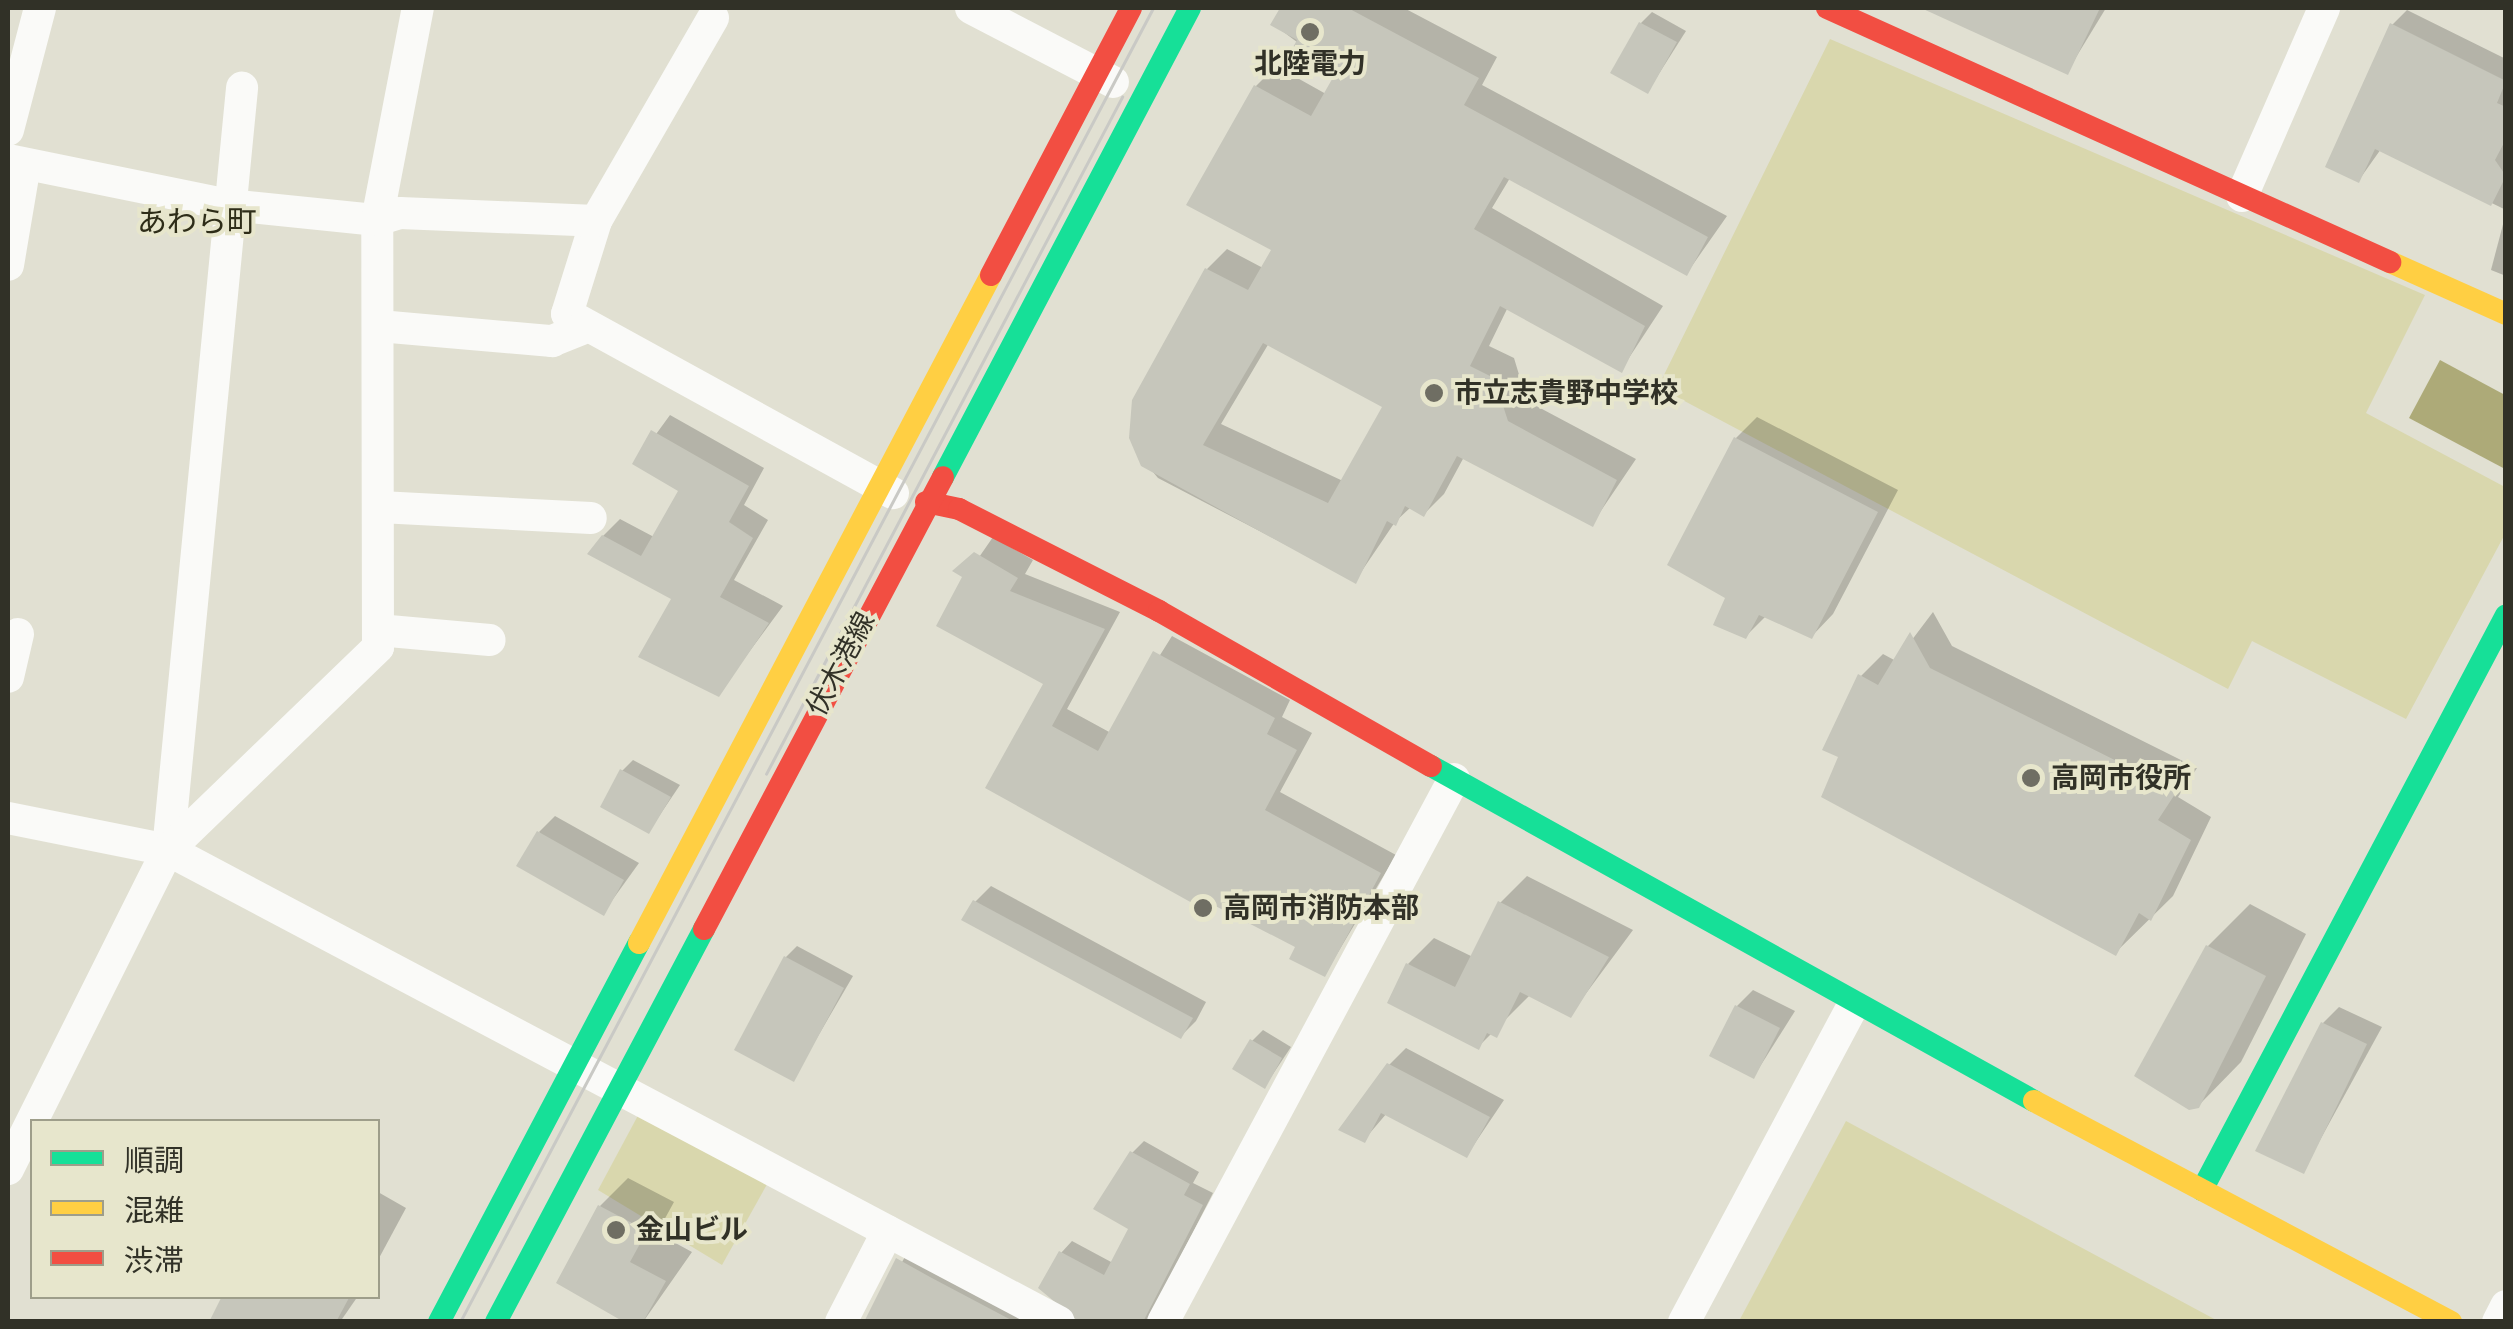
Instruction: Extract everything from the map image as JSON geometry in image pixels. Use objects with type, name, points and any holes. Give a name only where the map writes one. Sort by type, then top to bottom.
[{"type":"street","points":[[8,130],[40,8]]},
{"type":"street","points":[[33,1119],[168,850],[378,647],[376,220],[418,8]]},
{"type":"street","points":[[970,8],[1143,100]]},
{"type":"street","name":"伏木港線","points":[[438,1322],[1132,8]]},
{"type":"street","name":"伏木港線","points":[[496,1322],[616,1088],[1190,8]]},
{"type":"street","points":[[1827,8],[1864,15],[2242,196],[2506,314]]},
{"type":"street","points":[[2242,196],[2324,8]]},
{"type":"street","points":[[714,18],[596,221],[567,314],[581,329],[877,489],[959,509],[1159,611],[1853,1006],[2451,1322]]},
{"type":"street","points":[[168,850],[242,88]]},
{"type":"street","points":[[8,265],[16,162],[229,205],[376,220],[400,212],[596,221]]},
{"type":"street","points":[[379,326],[552,341],[581,329]]},
{"type":"street","points":[[380,507],[591,518]]},
{"type":"street","points":[[2202,1190],[2506,615]]},
{"type":"street","points":[[378,630],[490,640]]},
{"type":"street","points":[[8,677],[18,634]]},
{"type":"street","points":[[1163,1322],[1454,779]]},
{"type":"street","points":[[8,818],[168,850],[1059,1322]]},
{"type":"street","points":[[1684,1322],[1853,1006]]},
{"type":"street","points":[[8,1169],[30,1125]]},
{"type":"street","points":[[841,1322],[888,1231]]},
{"type":"street","points":[[2498,1322],[2506,1306]]},
{"type":"shaded area","points":[[1830,39],[2425,295],[2366,413],[2505,487],[2505,534],[2406,719],[2252,641],[2228,689],[1658,387]]},
{"type":"shaded area","points":[[2440,360],[2505,395],[2505,469],[2409,418]]},
{"type":"shaded area","points":[[642,1108],[770,1179],[722,1265],[598,1190]]},
{"type":"shaded area","points":[[1846,1121],[2218,1321],[1739,1321]]},
{"type":"building","points":[[1280,8],[1348,8],[1479,78],[1464,105],[1708,237],[1687,276],[1504,177],[1474,229],[1645,326],[1622,373],[1500,306],[1470,366],[1494,378],[1508,421],[1617,480],[1593,527],[1457,456],[1424,517],[1405,506],[1396,526],[1387,521],[1356,584],[1141,466],[1129,438],[1132,400],[1205,268],[1248,290],[1271,250],[1186,205],[1254,85],[1311,116],[1335,74],[1291,51],[1297,40],[1270,25]],"holes":[[[1263,343],[1382,407],[1328,503],[1203,445]]]},
{"type":"building","points":[[1921,8],[2100,8],[2068,75]]},
{"type":"building","points":[[1639,22],[1677,42],[1648,94],[1610,73]]},
{"type":"building","points":[[2390,23],[2506,81],[2497,103],[2506,107],[2506,139],[2495,160],[2506,176],[2491,206],[2375,149],[2359,183],[2325,167]]},
{"type":"building","points":[[651,430],[749,486],[729,522],[753,538],[720,597],[769,623],[719,697],[638,657],[671,599],[587,554],[602,535],[641,556],[678,491],[632,464]]},
{"type":"building","points":[[1734,437],[1878,512],[1812,639],[1759,615],[1746,639],[1713,625],[1725,598],[1667,565]]},
{"type":"building","points":[[974,552],[1018,578],[1010,591],[1105,629],[1052,726],[1098,751],[1153,651],[1275,718],[1267,734],[1297,750],[1265,810],[1381,873],[1325,977],[1289,959],[1295,947],[1198,897],[1194,904],[985,788],[1043,684],[936,626],[962,577],[952,571]]},
{"type":"building","points":[[1910,632],[1930,668],[2177,791],[2158,820],[2191,840],[2151,921],[2139,913],[2116,956],[1821,797],[1838,757],[1822,750],[1858,674],[1878,685]]},
{"type":"building","points":[[620,769],[671,797],[649,834],[600,807]]},
{"type":"building","points":[[537,831],[624,880],[604,916],[516,866]]},
{"type":"building","points":[[973,900],[1193,1018],[1181,1039],[961,920]]},
{"type":"building","points":[[1498,901],[1609,957],[1571,1018],[1520,992],[1497,1038],[1487,1033],[1479,1050],[1387,1003],[1406,963],[1455,987]]},
{"type":"building","points":[[2206,945],[2266,976],[2199,1108],[2189,1110],[2134,1076]]},
{"type":"building","points":[[784,956],[844,988],[794,1082],[734,1050]]},
{"type":"building","points":[[1735,1005],[1780,1028],[1754,1079],[1709,1056]]},
{"type":"building","points":[[2321,1022],[2367,1044],[2304,1174],[2255,1151]]},
{"type":"building","points":[[1250,1039],[1282,1058],[1265,1089],[1232,1069]]},
{"type":"building","points":[[1387,1063],[1490,1117],[1467,1158],[1381,1113],[1365,1143],[1338,1130]]},
{"type":"building","points":[[1130,1151],[1190,1184],[1184,1195],[1203,1205],[1143,1322],[1079,1322],[1038,1288],[1059,1251],[1104,1275],[1128,1229],[1093,1209]]},
{"type":"building","points":[[598,1205],[647,1231],[630,1262],[666,1281],[643,1322],[624,1322],[556,1283]]},
{"type":"building","points":[[896,1258],[930,1277],[1015,1322],[864,1322]]},
{"type":"building","points":[[220,1299],[348,1299],[336,1322],[209,1322]]},
{"type":"tram line","points":[[460,1322],[1153,8]]},
{"type":"tram line","points":[[766,774],[1122,97]]},
{"type":"traffic: fast","points":[[943,477],[1190,8]]},
{"type":"traffic: fast","points":[[2202,1190],[2506,615]]},
{"type":"traffic: fast","points":[[1431,766],[2034,1101]]},
{"type":"traffic: fast","points":[[496,1322],[704,929]]},
{"type":"traffic: fast","points":[[439,1322],[639,943]]},
{"type":"traffic: slow","points":[[2390,262],[2506,314]]},
{"type":"traffic: slow","points":[[639,943],[991,275]]},
{"type":"traffic: slow","points":[[2034,1101],[2451,1322]]},
{"type":"traffic: jam","points":[[991,275],[1131,8]]},
{"type":"traffic: jam","points":[[1827,8],[2390,262]]},
{"type":"traffic: jam","points":[[704,929],[943,477]]},
{"type":"traffic: jam","points":[[926,502],[959,509],[1159,611],[1431,766]]},
{"type":"place","name":"北陸電力","points":[[1310,32]]},
{"type":"place","name":"市立志貴野中学校","points":[[1434,393]]},
{"type":"place","name":"高岡市役所","points":[[2031,778]]},
{"type":"place","name":"高岡市消防本部","points":[[1203,908]]},
{"type":"place","name":"金山ビル","points":[[616,1230]]},
{"type":"district","name":"あわら町","points":[[197,222]]}]
